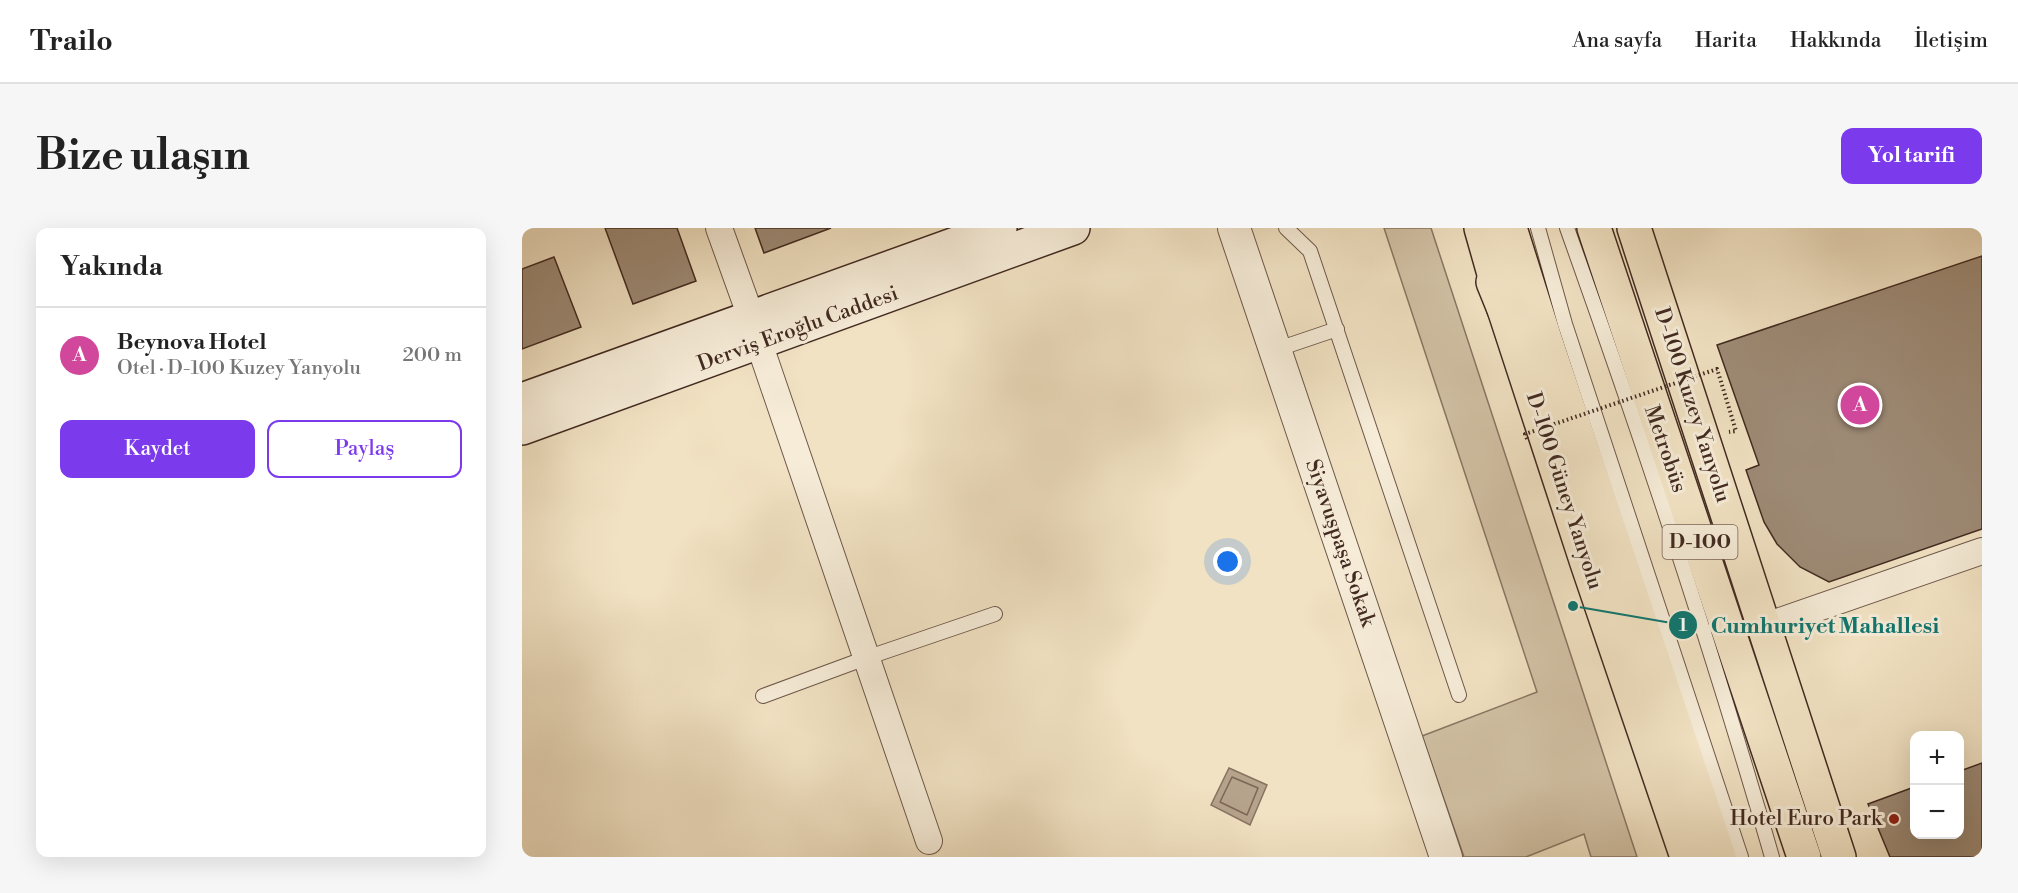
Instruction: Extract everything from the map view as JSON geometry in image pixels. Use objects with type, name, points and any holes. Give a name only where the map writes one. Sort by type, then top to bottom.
[{"type":"main road","name":"Derviş Eroğlu Caddesi","points":[[522,428],[1000,228]]},
{"type":"main road","name":"Derviş Eroğlu Caddesi","points":[[522,400],[755,330],[1073,228]]},
{"type":"main road","name":"D-100 Güney Yanyolu","points":[[1474,228],[1504,309],[1687,857]]},
{"type":"main road","points":[[1481,228],[1504,309]]},
{"type":"main road","points":[[1510,228],[1606,524],[1719,857]]},
{"type":"main road","name":"D-100","points":[[1594,228],[1804,857]]},
{"type":"main road","name":"D-100 Kuzey Yanyolu","points":[[1634,228],[1839,857]]},
{"type":"street","points":[[719,228],[929,842]]},
{"type":"street","name":"Siyavuşpaşa Sokak","points":[[1234,228],[1446,857]]},
{"type":"street","points":[[1763,627],[1982,551]]},
{"type":"lane","points":[[1286,228],[1310,251],[1459,695]]},
{"type":"lane","points":[[1538,228],[1568,335],[1741,857]]},
{"type":"lane","name":"Metrobüs","points":[[1567,228],[1661,503],[1772,857]]},
{"type":"lane","points":[[1275,351],[1337,329]]},
{"type":"lane","points":[[763,696],[995,614]]},
{"type":"path","points":[[1527,439],[1525,434],[1718,369],[1736,431],[1729,432]]},
{"type":"shaded area","points":[[1384,228],[1431,228],[1637,857],[1591,857],[1584,834],[1526,857],[1464,857],[1422,736],[1537,692]]},
{"type":"water","points":[[1229,768],[1267,785],[1250,825],[1211,805]]},
{"type":"building","points":[[605,228],[677,228],[696,281],[633,304]]},
{"type":"building","points":[[755,228],[831,228],[764,253]]},
{"type":"building","points":[[1982,256],[1982,529],[1829,582],[1800,567],[1777,544],[1764,522],[1746,470],[1759,465],[1717,345]]},
{"type":"building","points":[[554,257],[581,327],[522,349],[522,269]]},
{"type":"building","name":"Hotel Euro Park","points":[[1982,763],[1982,857],[1890,857],[1868,804],[1910,788],[1910,839],[1964,839],[1964,770]]},
{"type":"place","name":"Beynova Hotel","points":[[1860,405]]},
{"type":"place","name":"Cumhuriyet Mahallesi","points":[[1573,606]]},
{"type":"place","name":"Hotel Euro Park","points":[[1894,819]]}]
